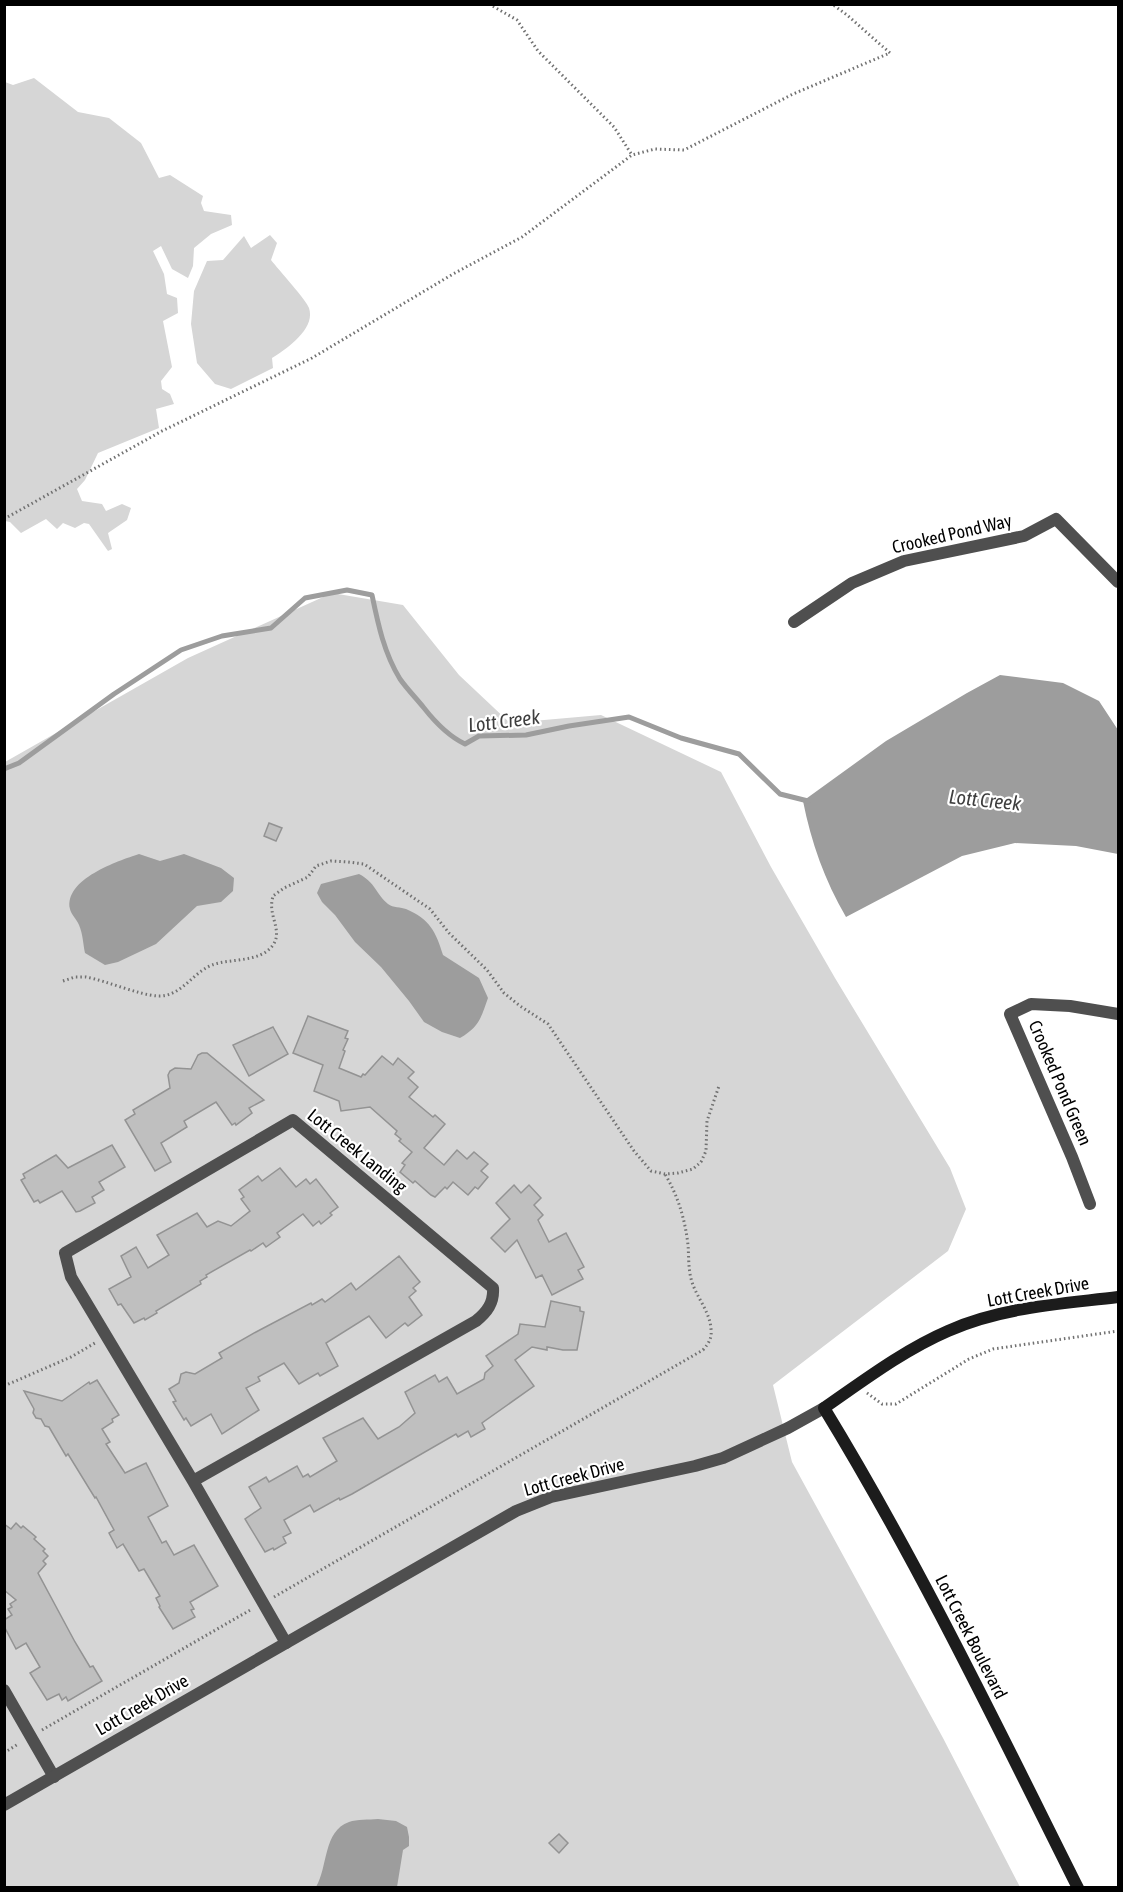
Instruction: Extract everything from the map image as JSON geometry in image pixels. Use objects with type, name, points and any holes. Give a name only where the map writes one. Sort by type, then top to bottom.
[{"type":"street","name":"Crooked Pond Way","points":[[794,622],[852,583],[904,561],[1024,536],[1056,519],[1119,582]]},
{"type":"street","name":"Crooked Pond Green","points":[[1090,1204],[1055,1116],[1010,1014],[1031,1004],[1070,1006],[1119,1014]]},
{"type":"street","name":"Lott Creek Landing","points":[[193,1480],[476,1321],[490,1306],[494,1297],[493,1288],[293,1120],[66,1252],[71,1277],[193,1480],[286,1643]]},
{"type":"street","name":"Lott Creek Drive","points":[[4,1805],[516,1511],[561,1495],[723,1458],[788,1428],[824,1408],[860,1382],[948,1331],[1013,1311],[1119,1297]]},
{"type":"street","name":"Lott Creek Boulevard","points":[[824,1408],[943,1620],[1078,1887]]},
{"type":"street","points":[[4,1690],[54,1777]]},
{"type":"path","points":[[489,4],[517,20],[538,51],[614,127],[632,155]]},
{"type":"path","points":[[4,519],[162,431],[312,358],[453,274],[522,237],[632,155],[655,149],[684,150],[793,94],[890,52],[832,4]]},
{"type":"path","points":[[63,981],[75,977],[86,977],[157,996],[177,991],[198,972],[213,965],[264,953],[274,944],[276,929],[272,909],[273,896],[308,877],[316,866],[331,861],[364,864],[430,909],[449,933],[487,970],[504,993],[548,1024],[643,1164],[651,1171],[665,1174],[678,1173],[693,1169],[701,1162],[706,1151],[707,1121],[719,1086]]},
{"type":"path","points":[[4,1753],[703,1350],[710,1342],[711,1329],[707,1314],[691,1279],[682,1211],[665,1174]]},
{"type":"path","points":[[860,1382],[869,1396],[882,1404],[896,1404],[969,1359],[993,1349],[1119,1331]]},
{"type":"path","points":[[4,1386],[70,1357],[107,1336]]},
{"type":"shaded area","points":[[34,78],[78,112],[109,118],[141,143],[159,178],[170,175],[203,196],[201,203],[204,211],[231,215],[232,225],[211,234],[194,248],[193,266],[188,278],[172,269],[161,246],[153,251],[164,274],[167,294],[177,298],[178,313],[163,321],[172,367],[161,381],[162,389],[170,394],[174,404],[156,409],[159,428],[98,453],[85,480],[77,489],[82,501],[102,504],[106,511],[122,504],[131,508],[127,520],[108,533],[112,549],[108,551],[89,524],[84,523],[75,528],[63,523],[57,529],[46,519],[21,533],[10,522],[5,521],[5,82],[13,85]]},
{"type":"shaded area","points":[[270,235],[277,243],[271,260],[307,304],[310,316],[304,331],[298,338],[272,358],[273,368],[231,389],[215,384],[197,363],[191,324],[194,291],[207,261],[223,260],[244,236],[251,248]]},
{"type":"shaded area","points":[[332,593],[403,605],[459,675],[510,723],[601,715],[721,772],[771,867],[835,978],[950,1168],[966,1209],[948,1251],[773,1385],[792,1462],[943,1738],[1020,1887],[5,1888],[5,762],[188,658]]},
{"type":"water","points":[[1000,675],[1063,683],[1099,701],[1118,730],[1118,854],[1076,846],[1015,843],[962,856],[846,917],[820,861],[803,801],[886,741]]},
{"type":"water","points":[[139,854],[160,861],[184,854],[221,868],[234,878],[233,891],[221,902],[197,906],[156,944],[118,962],[105,965],[85,953],[80,928],[70,909],[70,898],[75,889],[94,873]]},
{"type":"water","points":[[359,874],[372,884],[388,904],[406,909],[421,917],[435,933],[443,955],[479,978],[488,998],[478,1021],[460,1038],[442,1032],[424,1022],[381,967],[355,942],[322,902],[317,893],[321,884]]},
{"type":"water","points":[[378,1819],[396,1821],[407,1827],[409,1846],[403,1850],[397,1887],[316,1887],[330,1841],[335,1833],[349,1822]]},
{"type":"building","points":[[269,823],[282,828],[276,841],[264,836]]},
{"type":"building","points":[[308,1016],[348,1031],[345,1038],[348,1039],[339,1068],[361,1077],[382,1056],[393,1065],[398,1058],[414,1072],[408,1078],[418,1087],[409,1097],[445,1124],[424,1148],[444,1165],[457,1150],[467,1159],[474,1152],[488,1164],[481,1171],[488,1177],[478,1189],[475,1187],[468,1195],[453,1182],[435,1197],[431,1195],[400,1172],[405,1165],[402,1163],[412,1152],[399,1141],[401,1139],[395,1134],[397,1131],[370,1107],[341,1111],[339,1101],[314,1091],[323,1065],[293,1053]]},
{"type":"building","points":[[273,1027],[288,1054],[249,1076],[233,1045]]},
{"type":"building","points":[[207,1053],[264,1100],[249,1108],[252,1113],[236,1125],[235,1123],[232,1125],[216,1102],[184,1121],[187,1127],[161,1143],[171,1162],[155,1171],[125,1120],[135,1114],[133,1110],[170,1088],[168,1075],[170,1071],[175,1068],[191,1069],[198,1055]]},
{"type":"building","points":[[112,1145],[125,1167],[99,1182],[104,1190],[92,1197],[95,1203],[80,1211],[76,1212],[62,1191],[40,1203],[38,1200],[34,1202],[21,1180],[25,1178],[23,1174],[56,1155],[68,1168]]},
{"type":"building","points":[[280,1168],[296,1187],[306,1179],[310,1184],[316,1179],[338,1207],[330,1213],[332,1215],[321,1224],[319,1221],[313,1226],[303,1214],[277,1233],[280,1237],[266,1247],[263,1243],[206,1275],[207,1277],[200,1281],[201,1284],[145,1320],[144,1318],[134,1323],[121,1304],[118,1305],[109,1289],[131,1277],[121,1256],[136,1247],[148,1268],[169,1255],[157,1235],[197,1213],[207,1227],[218,1221],[231,1226],[250,1211],[241,1199],[244,1197],[239,1190],[258,1176],[262,1181]]},
{"type":"building","points":[[514,1185],[521,1193],[529,1185],[541,1198],[534,1205],[543,1215],[538,1220],[549,1242],[566,1233],[584,1267],[578,1270],[583,1279],[552,1295],[542,1275],[536,1278],[517,1240],[505,1252],[491,1238],[510,1219],[496,1203]]},
{"type":"building","points":[[399,1256],[420,1282],[413,1288],[416,1291],[409,1297],[422,1315],[408,1326],[405,1323],[386,1338],[369,1316],[326,1343],[338,1366],[320,1376],[318,1373],[299,1384],[284,1363],[258,1377],[260,1381],[246,1388],[259,1410],[222,1434],[211,1414],[191,1426],[186,1418],[184,1420],[173,1402],[176,1401],[169,1389],[179,1383],[181,1374],[186,1372],[195,1374],[222,1358],[219,1353],[311,1303],[312,1305],[322,1299],[325,1302],[351,1283],[356,1290]]},
{"type":"building","points":[[551,1301],[580,1307],[580,1311],[584,1312],[577,1350],[547,1347],[547,1350],[532,1347],[515,1360],[534,1386],[482,1423],[485,1429],[471,1437],[468,1431],[458,1437],[456,1434],[352,1494],[340,1500],[339,1498],[314,1512],[310,1505],[284,1520],[291,1533],[283,1537],[286,1543],[265,1552],[245,1519],[261,1508],[249,1487],[266,1477],[269,1482],[297,1466],[303,1477],[308,1474],[310,1477],[337,1461],[323,1438],[363,1418],[378,1439],[399,1427],[415,1413],[405,1392],[435,1375],[439,1382],[447,1377],[457,1394],[484,1379],[485,1373],[493,1366],[486,1356],[518,1334],[520,1324],[545,1327]]},
{"type":"building","points":[[97,1380],[119,1415],[102,1429],[110,1442],[106,1444],[125,1473],[146,1463],[168,1506],[148,1517],[162,1543],[166,1541],[174,1555],[194,1545],[218,1586],[190,1602],[195,1617],[173,1629],[159,1607],[156,1598],[160,1596],[144,1569],[139,1571],[123,1544],[117,1548],[109,1533],[114,1530],[96,1497],[68,1454],[66,1456],[49,1427],[45,1426],[41,1419],[36,1418],[33,1413],[34,1409],[24,1391],[62,1401],[89,1382],[90,1384]]},
{"type":"building","points":[[16,1523],[36,1537],[34,1539],[45,1549],[43,1551],[48,1556],[43,1561],[46,1564],[38,1573],[75,1642],[90,1667],[93,1666],[102,1681],[68,1701],[66,1697],[62,1700],[59,1694],[47,1700],[30,1673],[40,1667],[26,1643],[16,1649],[4,1626],[4,1620],[12,1615],[8,1609],[12,1607],[10,1604],[16,1600],[4,1590],[4,1524],[11,1529]]},
{"type":"building","points":[[559,1834],[568,1843],[559,1853],[549,1843]]},
{"type":"waterway","name":"Lott Creek","points":[[4,769],[19,763],[114,694],[181,650],[222,636],[271,628],[305,598],[347,590],[372,595],[386,649],[400,679],[437,723],[465,744],[479,736],[526,735],[629,717],[681,738],[739,754],[780,794],[808,801]]}]
